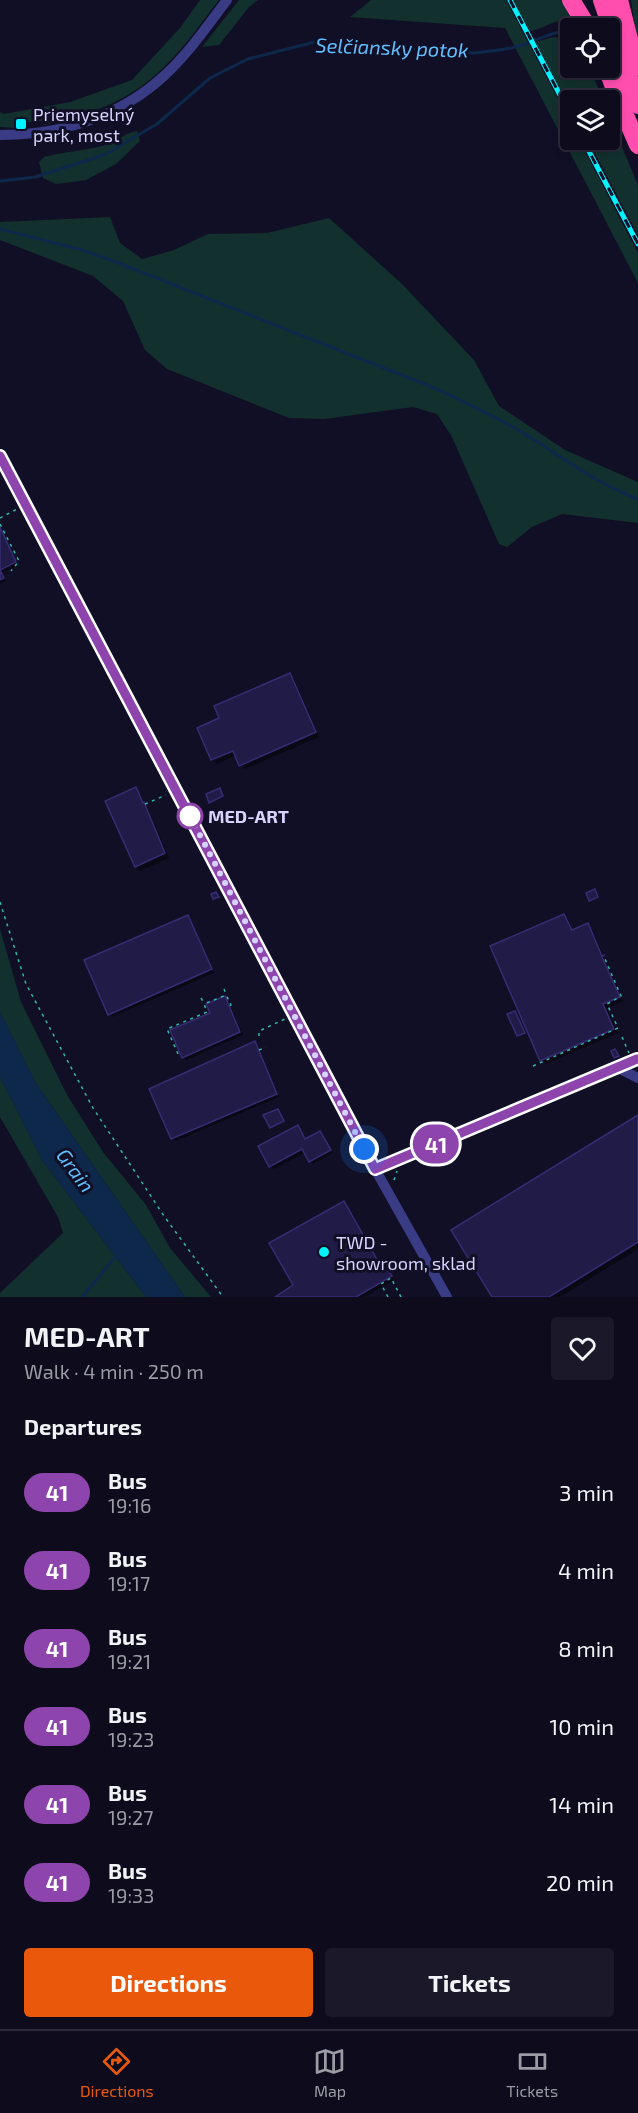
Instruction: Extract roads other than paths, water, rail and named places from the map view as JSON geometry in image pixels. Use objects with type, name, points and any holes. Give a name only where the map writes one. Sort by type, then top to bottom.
[{"type":"highway","points":[[572,0],[582,18]]},
{"type":"highway","points":[[585,0],[591,18]]},
{"type":"highway","points":[[602,0],[638,103]]},
{"type":"highway","points":[[619,0],[636,66],[638,103]]},
{"type":"highway","points":[[612,78],[638,146]]},
{"type":"street","points":[[0,135],[47,132],[66,128],[99,117],[133,100],[178,62],[227,0]]},
{"type":"street","points":[[0,456],[375,1169],[447,1297]]},
{"type":"street","points":[[375,1169],[618,1068],[634,1057]]},
{"type":"street","points":[[618,1068],[638,1077]]},
{"type":"water","name":"Grain","points":[[0,1012],[35,1082],[185,1297],[146,1297],[42,1160],[0,1077]]},
{"type":"waterway","name":"Selčiansky potok","points":[[0,181],[35,177],[104,155],[157,124],[210,78],[248,59],[315,42],[474,53],[517,47],[560,32]]},
{"type":"waterway","points":[[0,229],[82,250],[121,264],[437,389],[502,421],[594,478],[638,499]]},
{"type":"waterway","points":[[82,1297],[117,1255]]},
{"type":"railway","points":[[510,0],[560,95]]},
{"type":"railway","points":[[588,150],[638,244]]},
{"type":"place","name":"Priemyselný park, most","points":[[21,124]]},
{"type":"place","name":"MED-ART","points":[[190,816]]},
{"type":"place","name":"TWD - showroom, sklad","points":[[324,1252]]}]
